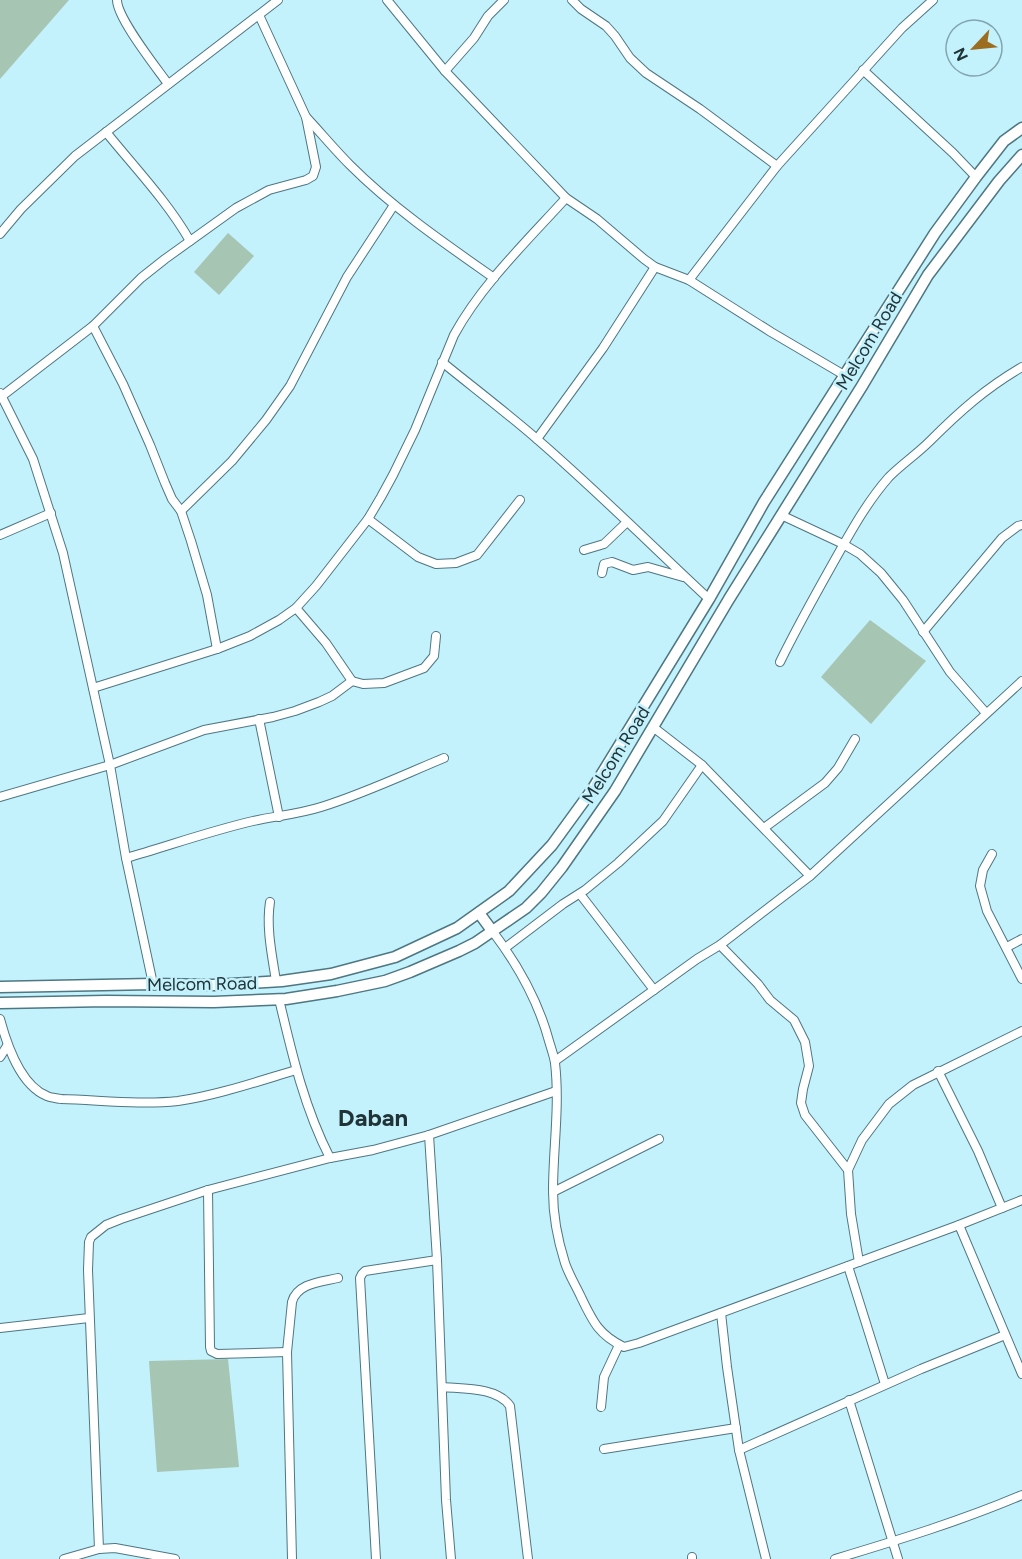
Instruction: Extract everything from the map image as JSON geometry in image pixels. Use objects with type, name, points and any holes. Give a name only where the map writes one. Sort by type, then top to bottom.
[{"type":"main road","points":[[0,987],[214,985],[276,981],[331,974],[395,957],[457,928],[509,891],[552,844],[592,790],[709,599],[764,501],[934,232],[1004,141],[1022,128]]},
{"type":"main road","name":"Melcom Road","points":[[0,1003],[214,1002],[279,999],[315,994],[385,981],[410,972],[475,943],[526,908],[562,867],[615,791],[928,275],[999,181],[1022,155]]},
{"type":"main road","points":[[844,375],[862,386]]},
{"type":"main road","points":[[479,913],[492,932]]},
{"type":"main road","points":[[153,984],[153,1002]]},
{"type":"street","points":[[117,0],[117,8],[124,22],[168,84]]},
{"type":"street","points":[[0,234],[50,179],[75,156],[279,0]]},
{"type":"street","points":[[387,0],[445,71],[566,198],[597,219],[655,267],[689,280],[844,375]]},
{"type":"street","points":[[445,71],[474,38],[488,16],[504,0]]},
{"type":"street","points":[[572,0],[606,26],[630,58],[646,73],[777,165]]},
{"type":"street","points":[[689,280],[777,165],[902,28],[933,0]]},
{"type":"street","points":[[153,984],[126,858],[110,765],[63,553],[33,459],[1,395],[93,326],[141,278],[236,208],[269,190],[313,176],[316,167],[306,117],[259,15]]},
{"type":"street","points":[[863,70],[976,177]]},
{"type":"street","points":[[306,117],[350,165],[394,205],[494,278]]},
{"type":"street","points":[[106,132],[163,200],[179,221],[190,241]]},
{"type":"street","points":[[93,688],[218,649],[250,636],[296,608],[368,519],[398,466],[453,335],[461,322],[494,278],[566,198]]},
{"type":"street","points":[[181,511],[232,461],[266,420],[290,386],[347,277],[394,205]]},
{"type":"street","points":[[537,438],[603,348],[655,267]]},
{"type":"street","points":[[93,326],[123,384],[169,491],[181,511],[207,595],[218,649]]},
{"type":"street","points":[[442,362],[537,438],[709,599]]},
{"type":"street","points":[[780,662],[816,590],[843,544],[867,506],[889,478],[979,395],[1022,367]]},
{"type":"street","points":[[368,519],[418,557],[436,564],[456,563],[477,555],[520,500]]},
{"type":"street","points":[[0,535],[51,513]]},
{"type":"street","points":[[781,515],[843,544],[860,554],[881,573],[903,600],[950,672],[986,713]]},
{"type":"street","points":[[584,550],[604,544],[627,522]]},
{"type":"street","points":[[923,632],[1002,538],[1022,525]]},
{"type":"street","points":[[602,573],[604,564],[612,562],[633,570],[648,567],[686,578]]},
{"type":"street","points":[[296,608],[326,642],[352,681],[363,684],[384,682],[424,668],[434,656],[436,636]]},
{"type":"street","points":[[0,797],[110,765],[204,730],[295,711],[332,696],[352,681]]},
{"type":"street","points":[[555,1061],[720,945],[810,876],[1022,681]]},
{"type":"street","points":[[259,719],[279,817]]},
{"type":"street","points":[[653,727],[702,765],[810,876]]},
{"type":"street","points":[[764,828],[825,783],[838,768],[855,739]]},
{"type":"street","points":[[126,858],[223,829],[303,812],[346,799],[444,758]]},
{"type":"street","points":[[505,948],[563,904],[580,894],[618,863],[663,821],[702,765]]},
{"type":"street","points":[[992,854],[983,870],[980,886],[987,911],[1022,979]]},
{"type":"street","points":[[580,894],[654,990]]},
{"type":"street","points":[[270,902],[269,929],[276,981]]},
{"type":"street","points":[[492,932],[522,975],[534,997],[547,1031],[555,1061],[553,1192],[555,1223],[566,1264],[588,1311],[600,1331],[610,1341],[624,1347],[639,1343],[1022,1200]]},
{"type":"street","points":[[1007,947],[1022,939]]},
{"type":"street","points":[[720,945],[758,984],[770,1000],[794,1020],[805,1042],[809,1066],[801,1103],[810,1121],[848,1170]]},
{"type":"street","points":[[279,999],[296,1070],[318,1134],[330,1158]]},
{"type":"street","points":[[0,1019],[7,1046],[24,1076],[36,1090],[48,1097],[180,1101],[296,1070]]},
{"type":"street","points":[[859,1262],[851,1214],[848,1170],[862,1140],[889,1104],[913,1085],[1022,1031]]},
{"type":"street","points":[[0,1057],[7,1046]]},
{"type":"street","points":[[938,1071],[978,1151],[1002,1208]]},
{"type":"street","points":[[99,1549],[88,1270],[89,1242],[94,1233],[121,1219],[208,1190],[429,1135],[556,1091]]},
{"type":"street","points":[[429,1135],[437,1260],[446,1500],[451,1559]]},
{"type":"street","points":[[553,1192],[659,1139]]},
{"type":"street","points":[[208,1190],[211,1351],[217,1354],[287,1352]]},
{"type":"street","points":[[958,1225],[1022,1374]]},
{"type":"street","points":[[376,1559],[360,1278],[365,1271],[437,1260]]},
{"type":"street","points":[[848,1266],[885,1384]]},
{"type":"street","points":[[292,1559],[287,1352],[292,1302],[294,1294],[310,1284],[338,1278]]},
{"type":"street","points":[[721,1313],[739,1450],[766,1559]]},
{"type":"street","points":[[0,1328],[89,1318]]},
{"type":"street","points":[[739,1450],[885,1384],[1005,1335]]},
{"type":"street","points":[[601,1407],[604,1377],[619,1345]]},
{"type":"street","points":[[442,1387],[487,1392],[498,1396],[510,1406],[528,1559]]},
{"type":"street","points":[[849,1400],[898,1559]]},
{"type":"street","points":[[604,1449],[736,1428]]},
{"type":"street","points":[[835,1559],[1022,1495]]},
{"type":"street","points":[[64,1559],[99,1549],[115,1548],[175,1559]]},
{"type":"green space","points":[[0,0],[69,0],[0,79]]},
{"type":"green space","points":[[228,233],[254,256],[219,295],[194,272]]},
{"type":"green space","points":[[870,620],[926,661],[871,724],[821,677]]},
{"type":"green space","points":[[228,1359],[239,1467],[157,1472],[149,1361]]},
{"type":"district","name":"Daban","points":[[373,1118]]}]
